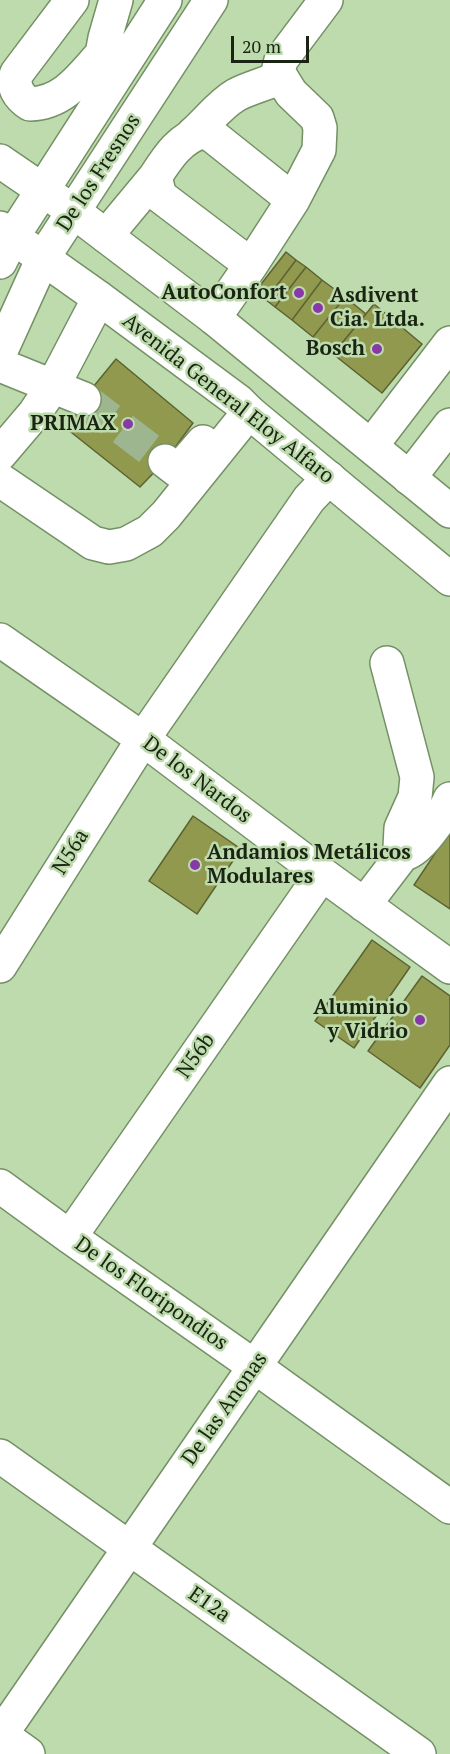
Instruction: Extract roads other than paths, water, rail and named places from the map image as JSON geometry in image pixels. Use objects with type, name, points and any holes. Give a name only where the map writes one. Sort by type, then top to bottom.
[{"type":"street","points":[[72,0],[14,79],[20,96],[30,104],[51,101],[110,64],[105,38],[116,0]]},
{"type":"street","name":"De los Fresnos","points":[[4,242],[42,190],[110,64],[165,0]]},
{"type":"street","name":"De los Fresnos","points":[[0,353],[43,258],[211,0]]},
{"type":"street","points":[[214,318],[293,200],[319,150],[320,128],[317,118],[291,93],[279,72],[280,60],[326,0]]},
{"type":"street","points":[[106,236],[155,177],[166,159],[206,123],[220,107],[236,95],[281,77]]},
{"type":"street","points":[[193,134],[204,131],[214,137],[293,200]]},
{"type":"street","points":[[0,161],[73,211],[214,318],[450,511]]},
{"type":"street","points":[[155,177],[160,196],[251,265]]},
{"type":"street","name":"Avenida General Eloy Alfaro","points":[[4,242],[43,258],[99,298],[243,407],[450,579]]},
{"type":"street","points":[[0,454],[34,414],[53,386],[99,298]]},
{"type":"street","points":[[371,446],[450,344]]},
{"type":"street","points":[[0,365],[84,399]]},
{"type":"street","points":[[165,461],[178,471],[243,407]]},
{"type":"street","points":[[0,480],[93,543],[109,547],[126,544],[150,531],[166,515],[243,407]]},
{"type":"street","points":[[410,478],[450,425]]},
{"type":"street","name":"N56a","points":[[0,966],[142,738],[302,509],[329,478]]},
{"type":"street","name":"De los Nardos","points":[[0,640],[142,738],[450,967]]},
{"type":"street","points":[[387,663],[417,777],[415,797],[401,828],[400,847],[403,854]]},
{"type":"street","points":[[364,905],[403,854],[409,853],[428,834],[450,799]]},
{"type":"street","name":"N56b","points":[[70,1237],[322,874]]},
{"type":"street","name":"De las Anonas","points":[[0,1735],[450,1083]]},
{"type":"street","name":"De los Floripondios","points":[[0,1186],[449,1504]]},
{"type":"street","name":"E12a","points":[[0,1456],[419,1754]]},
{"type":"street","points":[[0,1735],[28,1754]]},
{"type":"tunnel","points":[[84,399],[165,461]]},
{"type":"place","name":"AutoConfort","points":[[299,293]]},
{"type":"place","name":"Asdivent Cia. Ltda.","points":[[318,308]]},
{"type":"place","name":"Bosch","points":[[377,349]]},
{"type":"place","name":"PRIMAX","points":[[128,424]]},
{"type":"place","name":"Andamios Metálicos Modulares","points":[[195,865]]},
{"type":"place","name":"Aluminio y Vidrio","points":[[420,1020]]}]
